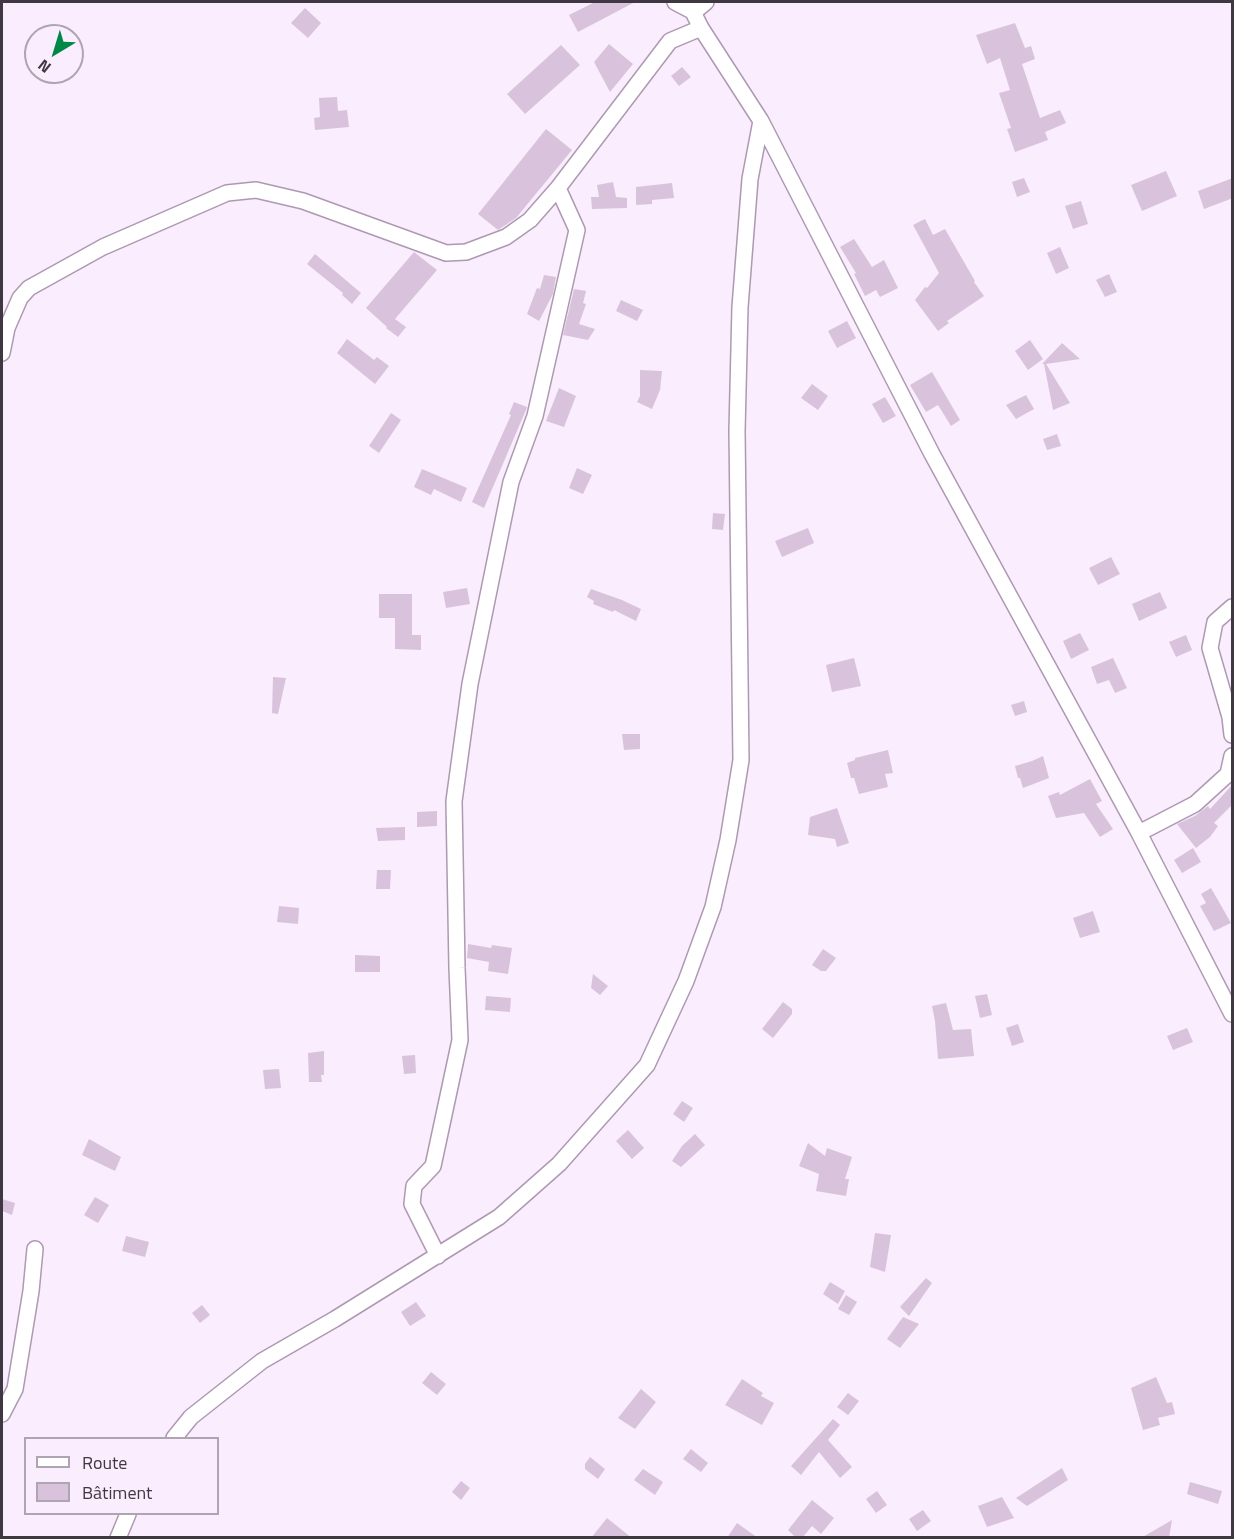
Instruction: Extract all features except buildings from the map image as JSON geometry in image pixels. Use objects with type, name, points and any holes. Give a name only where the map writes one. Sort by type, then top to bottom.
[{"type":"street","points":[[675,2],[691,7],[706,2]]},
{"type":"street","points":[[691,7],[701,28],[760,121],[932,454],[1139,833],[1233,1014]]},
{"type":"street","points":[[2,353],[7,328],[20,298],[29,288],[103,247],[227,193],[256,190],[303,201],[446,253],[466,252],[506,237],[530,220],[558,188],[670,41],[701,28]]},
{"type":"street","points":[[175,1437],[191,1417],[262,1361],[335,1319],[499,1217],[559,1164],[648,1065],[686,981],[713,907],[728,840],[741,760],[737,442],[740,307],[750,179],[760,121]]},
{"type":"street","points":[[438,1256],[412,1204],[414,1186],[433,1166],[460,1040],[456,956],[454,801],[470,684],[511,482],[535,416],[577,230],[558,188]]},
{"type":"street","points":[[1233,607],[1215,622],[1210,648],[1233,735]]},
{"type":"street","points":[[1139,833],[1195,804],[1228,774],[1233,756]]},
{"type":"street","points":[[2,1414],[15,1389],[31,1291],[35,1249]]},
{"type":"street","points":[[118,1538],[128,1515]]}]
